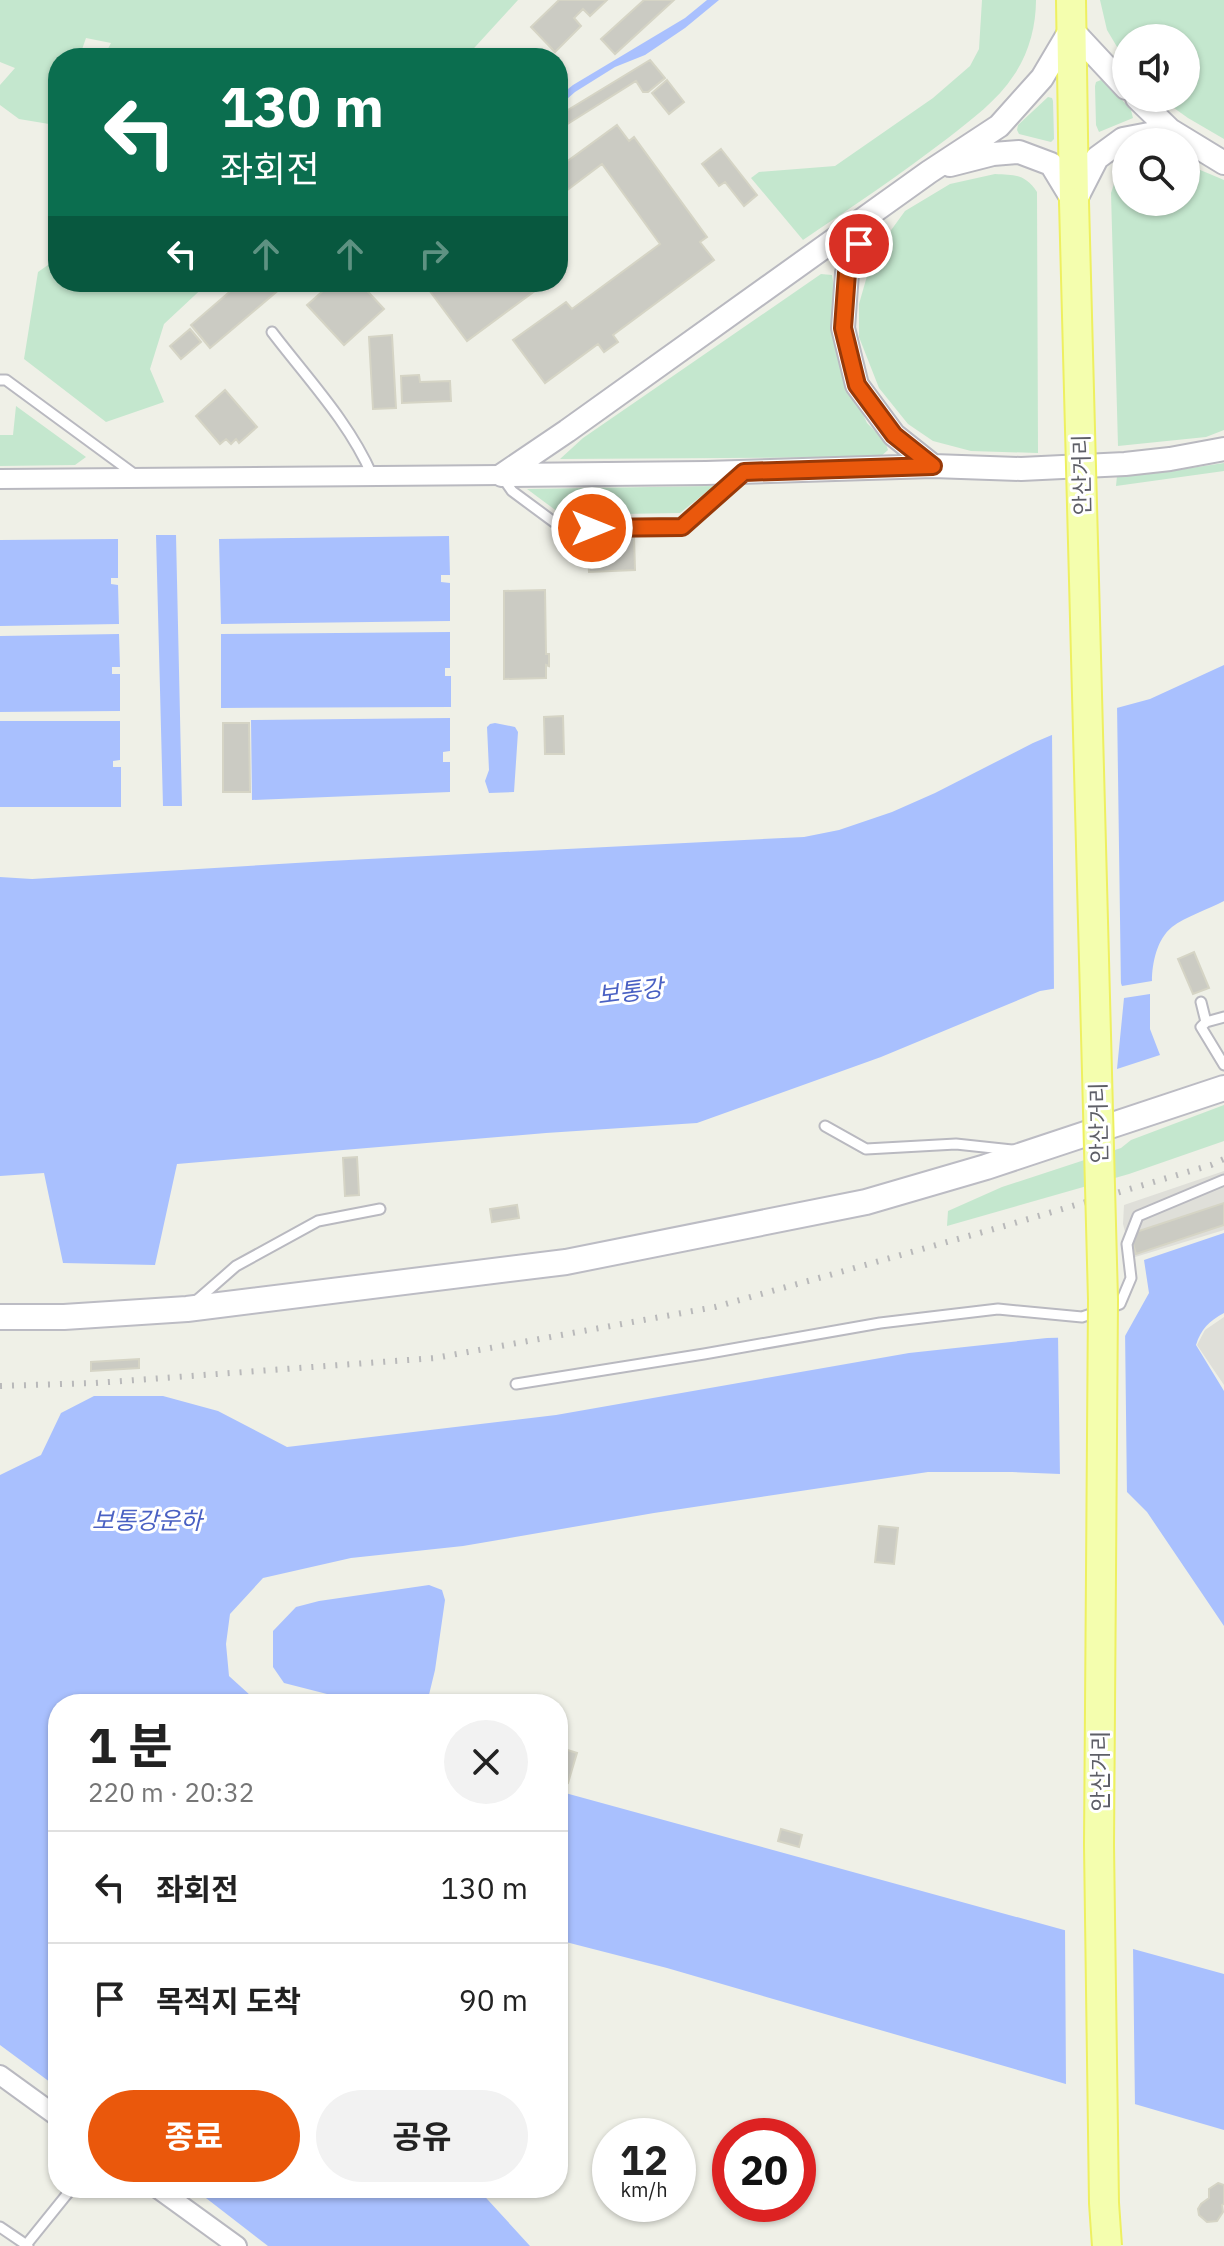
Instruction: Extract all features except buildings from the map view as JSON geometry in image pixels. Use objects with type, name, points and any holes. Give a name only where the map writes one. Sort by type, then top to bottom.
[{"type":"main road","name":"안산거리","points":[[1071,0],[1103,1300],[1099,1845],[1107,2246]]},
{"type":"main road","points":[[0,1317],[64,1317],[187,1309],[566,1262],[866,1202],[1031,1152],[1224,1088]]},
{"type":"street","points":[[502,475],[933,169],[999,126],[1042,78],[1071,29],[1112,73]]},
{"type":"street","points":[[1151,112],[1168,128]]},
{"type":"street","points":[[1074,202],[1097,158],[1112,147]]},
{"type":"street","points":[[1200,148],[1224,163]]},
{"type":"street","points":[[933,169],[993,154],[1019,152],[1051,164],[1074,202]]},
{"type":"street","points":[[870,216],[847,273],[843,328],[857,385],[894,435],[933,466]]},
{"type":"street","points":[[0,479],[744,472],[933,466],[1021,469],[1125,464],[1224,449]]},
{"type":"street","points":[[0,2075],[48,2110]]},
{"type":"street","points":[[171,2198],[237,2246]]},
{"type":"lane","points":[[272,332],[338,418],[363,455],[372,475]]},
{"type":"lane","points":[[0,380],[6,380],[136,477]]},
{"type":"lane","points":[[502,475],[512,491],[562,528],[682,527],[744,472]]},
{"type":"lane","points":[[1201,1002],[1206,1022]]},
{"type":"lane","points":[[1224,1017],[1206,1022],[1201,1027],[1224,1065]]},
{"type":"lane","points":[[825,1126],[866,1149],[956,1144],[1031,1152]]},
{"type":"lane","points":[[516,1384],[880,1323],[998,1309],[1082,1317],[1120,1304],[1131,1278],[1127,1244],[1138,1216],[1224,1180]]},
{"type":"lane","points":[[187,1309],[236,1266],[318,1221],[380,1209]]},
{"type":"lane","points":[[0,2227],[27,2245],[64,2198]]},
{"type":"shaded area","points":[[1224,1171],[1224,1230],[1132,1258],[1123,1224],[1124,1205]]},
{"type":"shaded area","points":[[1224,1317],[1224,1385],[1197,1345],[1205,1330]]},
{"type":"green space","points":[[0,0],[518,0],[474,48],[108,48],[111,43],[86,38],[82,48],[48,48],[48,124],[19,119],[0,105],[0,85],[15,68],[0,62]]},
{"type":"green space","points":[[982,0],[1036,0],[1028,48],[1007,84],[984,109],[948,138],[803,240],[751,178],[759,172],[835,166],[933,98],[970,66],[979,49]]},
{"type":"green space","points":[[1100,0],[1224,0],[1224,139],[1180,112],[1200,112],[1200,24],[1112,24],[1112,38]]},
{"type":"green space","points":[[1096,82],[1106,82],[1112,89],[1112,112],[1132,112],[1133,118],[1099,132],[1096,125]]},
{"type":"green space","points":[[1048,97],[1053,101],[1054,139],[1051,142],[1019,134],[1018,125]]},
{"type":"green space","points":[[1200,170],[1224,180],[1224,430],[1206,437],[1118,446],[1111,193],[1112,190],[1112,216],[1200,216]]},
{"type":"green space","points":[[995,174],[1019,177],[1037,192],[1038,453],[971,451],[933,441],[908,424],[879,388],[859,337],[859,304],[873,255],[905,211],[950,184]]},
{"type":"green space","points":[[48,265],[48,292],[198,292],[164,324],[150,369],[164,402],[106,422],[24,359],[38,272]]},
{"type":"green space","points":[[821,274],[832,275],[853,393],[867,423],[885,441],[888,450],[880,457],[560,459],[583,438]]},
{"type":"green space","points":[[16,406],[86,457],[75,465],[0,466],[0,435],[13,435]]},
{"type":"green space","points":[[1224,463],[1224,471],[1116,486],[1117,476]]},
{"type":"green space","points":[[714,486],[680,513],[562,515],[527,489]]},
{"type":"green space","points":[[1224,1105],[1224,1141],[1129,1174],[947,1226],[948,1211],[1002,1187],[1121,1148],[1131,1140]]},
{"type":"water","points":[[707,0],[719,0],[645,55],[615,67],[568,98],[568,89],[573,85],[685,18]]},
{"type":"water","points":[[156,535],[176,535],[182,806],[163,806]]},
{"type":"water","points":[[449,536],[450,575],[441,575],[441,582],[450,583],[450,621],[221,624],[219,539]]},
{"type":"water","points":[[118,539],[118,578],[111,578],[111,584],[118,585],[119,624],[0,626],[0,540]]},
{"type":"water","points":[[450,632],[450,668],[445,668],[445,676],[451,676],[451,707],[221,708],[221,634]]},
{"type":"water","points":[[119,634],[120,667],[112,667],[112,674],[120,674],[120,711],[0,712],[0,636]]},
{"type":"water","name":"보통강","points":[[1224,665],[1224,901],[1184,920],[1167,932],[1156,952],[1152,981],[1122,986],[1119,978],[1040,991],[881,1057],[697,1123],[177,1164],[155,1265],[63,1263],[44,1173],[0,1176],[0,877],[32,879],[804,837],[839,830],[892,812],[1033,743],[1113,709],[1150,699]]},
{"type":"water","points":[[450,718],[450,751],[443,752],[443,762],[450,762],[450,792],[252,800],[251,720]]},
{"type":"water","points":[[0,721],[120,721],[120,760],[113,761],[113,767],[121,767],[121,807],[0,807]]},
{"type":"water","points":[[495,723],[515,727],[518,732],[514,792],[489,793],[485,781],[489,770],[487,727]]},
{"type":"water","points":[[1150,994],[1150,1029],[1160,1055],[1117,1069],[1124,998]]},
{"type":"water","name":"보통강운하","points":[[1224,1233],[1224,1313],[1206,1326],[1196,1345],[1224,1391],[1224,1626],[1147,1512],[1111,1476],[928,1472],[654,1513],[463,1546],[351,1558],[263,1578],[230,1614],[226,1644],[229,1676],[249,1694],[48,1694],[48,2081],[0,2045],[0,1475],[41,1455],[61,1413],[94,1396],[163,1396],[218,1411],[287,1447],[556,1415],[909,1353],[1047,1338],[1125,1336],[1149,1293],[1144,1260]]},
{"type":"water","points":[[429,1585],[442,1590],[445,1600],[429,1694],[327,1694],[284,1683],[273,1667],[273,1631],[296,1607]]},
{"type":"water","points":[[568,1794],[1224,1974],[1224,2130],[667,1968],[568,1943]]},
{"type":"water","points":[[206,2198],[486,2198],[530,2246],[268,2246]]},
{"type":"pier","points":[[1117,704],[1121,990],[1117,982],[1054,992],[1052,731]]},
{"type":"pier","points":[[1125,1328],[1127,1498],[1109,1480],[1060,1478],[1058,1334],[1123,1332]]},
{"type":"pier","points":[[1065,1927],[1133,1946],[1135,2108],[1066,2088]]},
{"type":"railway","points":[[0,1386],[95,1383],[435,1358],[715,1307],[1008,1225],[1224,1159]]},
{"type":"route","points":[[592,528],[682,527],[744,472],[933,466],[894,435],[857,385],[843,328],[847,273],[859,244]]}]
